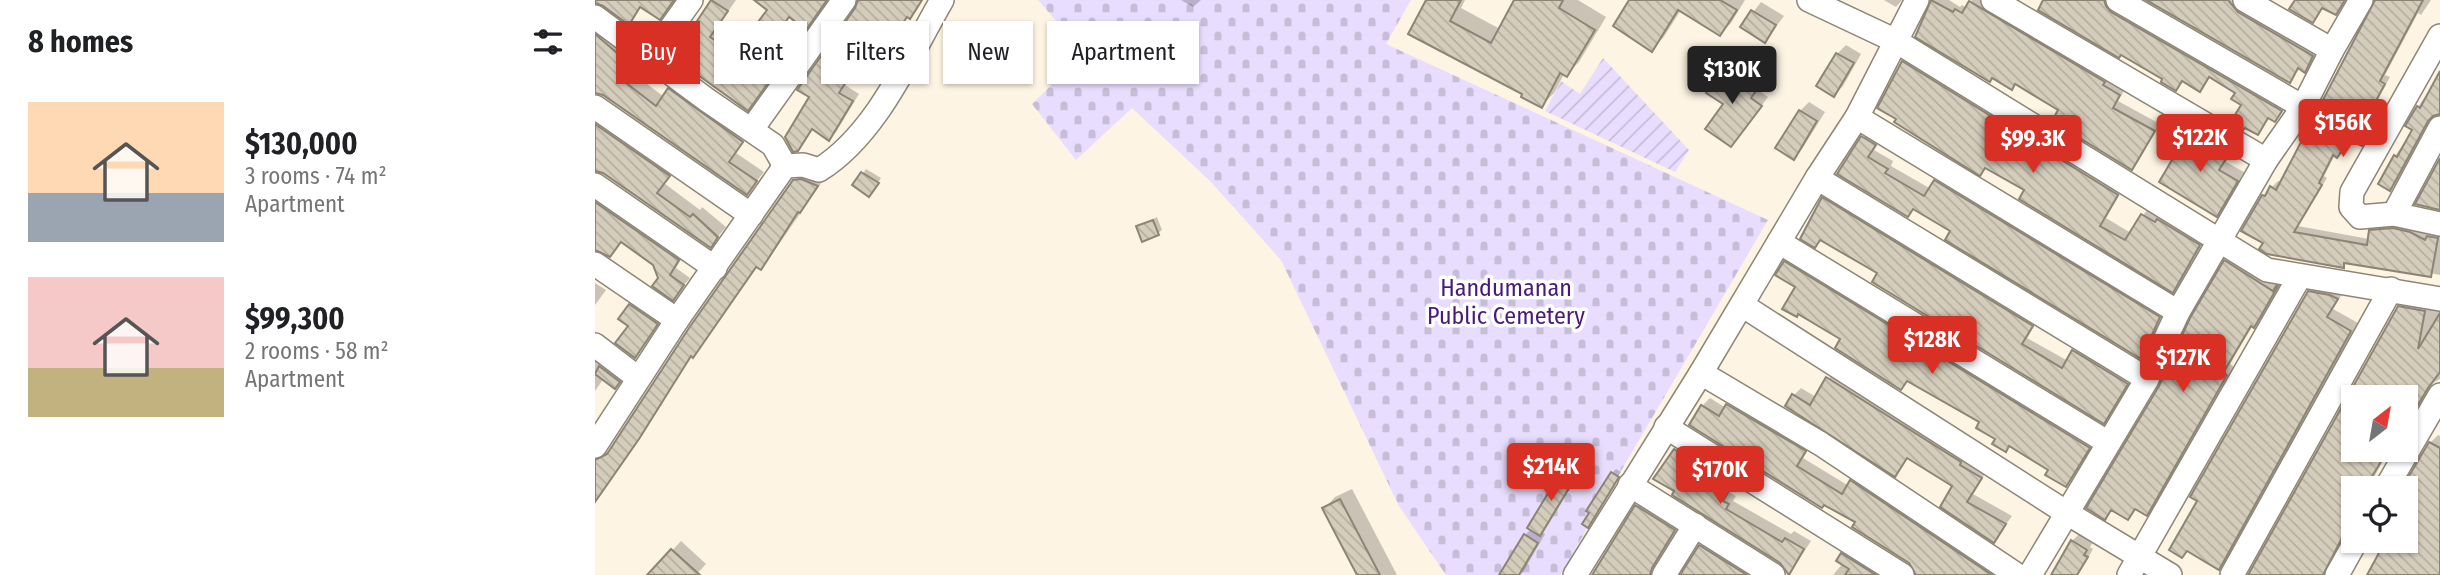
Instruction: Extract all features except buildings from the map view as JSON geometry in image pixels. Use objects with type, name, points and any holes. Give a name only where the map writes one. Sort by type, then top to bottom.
[{"type":"street","points":[[676,21],[691,0]]},
{"type":"street","points":[[752,129],[845,0]]},
{"type":"street","points":[[785,166],[803,165],[819,170],[835,160],[871,122],[942,0]]},
{"type":"street","points":[[1809,0],[1833,5],[1896,41],[2267,270],[2440,299]]},
{"type":"street","points":[[1575,575],[1857,117],[1917,0]]},
{"type":"street","points":[[1993,0],[2266,160]]},
{"type":"street","points":[[2118,0],[2303,107]]},
{"type":"street","points":[[2245,0],[2332,50]]},
{"type":"street","points":[[2030,575],[2147,379],[2178,313],[2266,160],[2303,107],[2361,0]]},
{"type":"street","points":[[600,12],[616,27]]},
{"type":"street","points":[[2440,36],[2352,192],[2351,206],[2360,217],[2394,214],[2440,225]]},
{"type":"street","points":[[686,84],[773,145],[785,166]]},
{"type":"street","points":[[595,107],[751,215]]},
{"type":"street","points":[[1857,117],[2178,313]]},
{"type":"street","points":[[2394,214],[2440,128]]},
{"type":"street","points":[[599,431],[785,166]]},
{"type":"street","points":[[1817,178],[2147,379]]},
{"type":"street","points":[[595,185],[715,268]]},
{"type":"street","points":[[1779,242],[2107,442]]},
{"type":"street","points":[[595,264],[677,320]]},
{"type":"street","points":[[2135,565],[2300,276]]},
{"type":"street","points":[[2232,575],[2391,289]]},
{"type":"street","points":[[1741,305],[2067,513],[2135,565],[2170,575]]},
{"type":"street","points":[[595,345],[638,378]]},
{"type":"street","points":[[1701,373],[1821,444],[2017,575]]},
{"type":"street","points":[[2393,476],[2440,395]]},
{"type":"street","points":[[1666,427],[1902,575]]},
{"type":"street","points":[[1630,485],[1695,525],[1743,567],[1773,575]]},
{"type":"street","points":[[1664,575],[1695,525]]},
{"type":"street","points":[[2337,575],[2349,553]]},
{"type":"green space","name":"Handumanan Public Cemetery","points":[[1038,0],[1411,0],[1386,44],[1768,220],[1560,575],[1446,575],[1399,506],[1281,260],[1211,182],[1132,108],[1076,160],[1032,104],[1052,84],[1199,84],[1199,21],[1056,21]]},
{"type":"green space","points":[[1603,58],[1689,150],[1675,172],[1545,111],[1561,81],[1580,94]]}]
